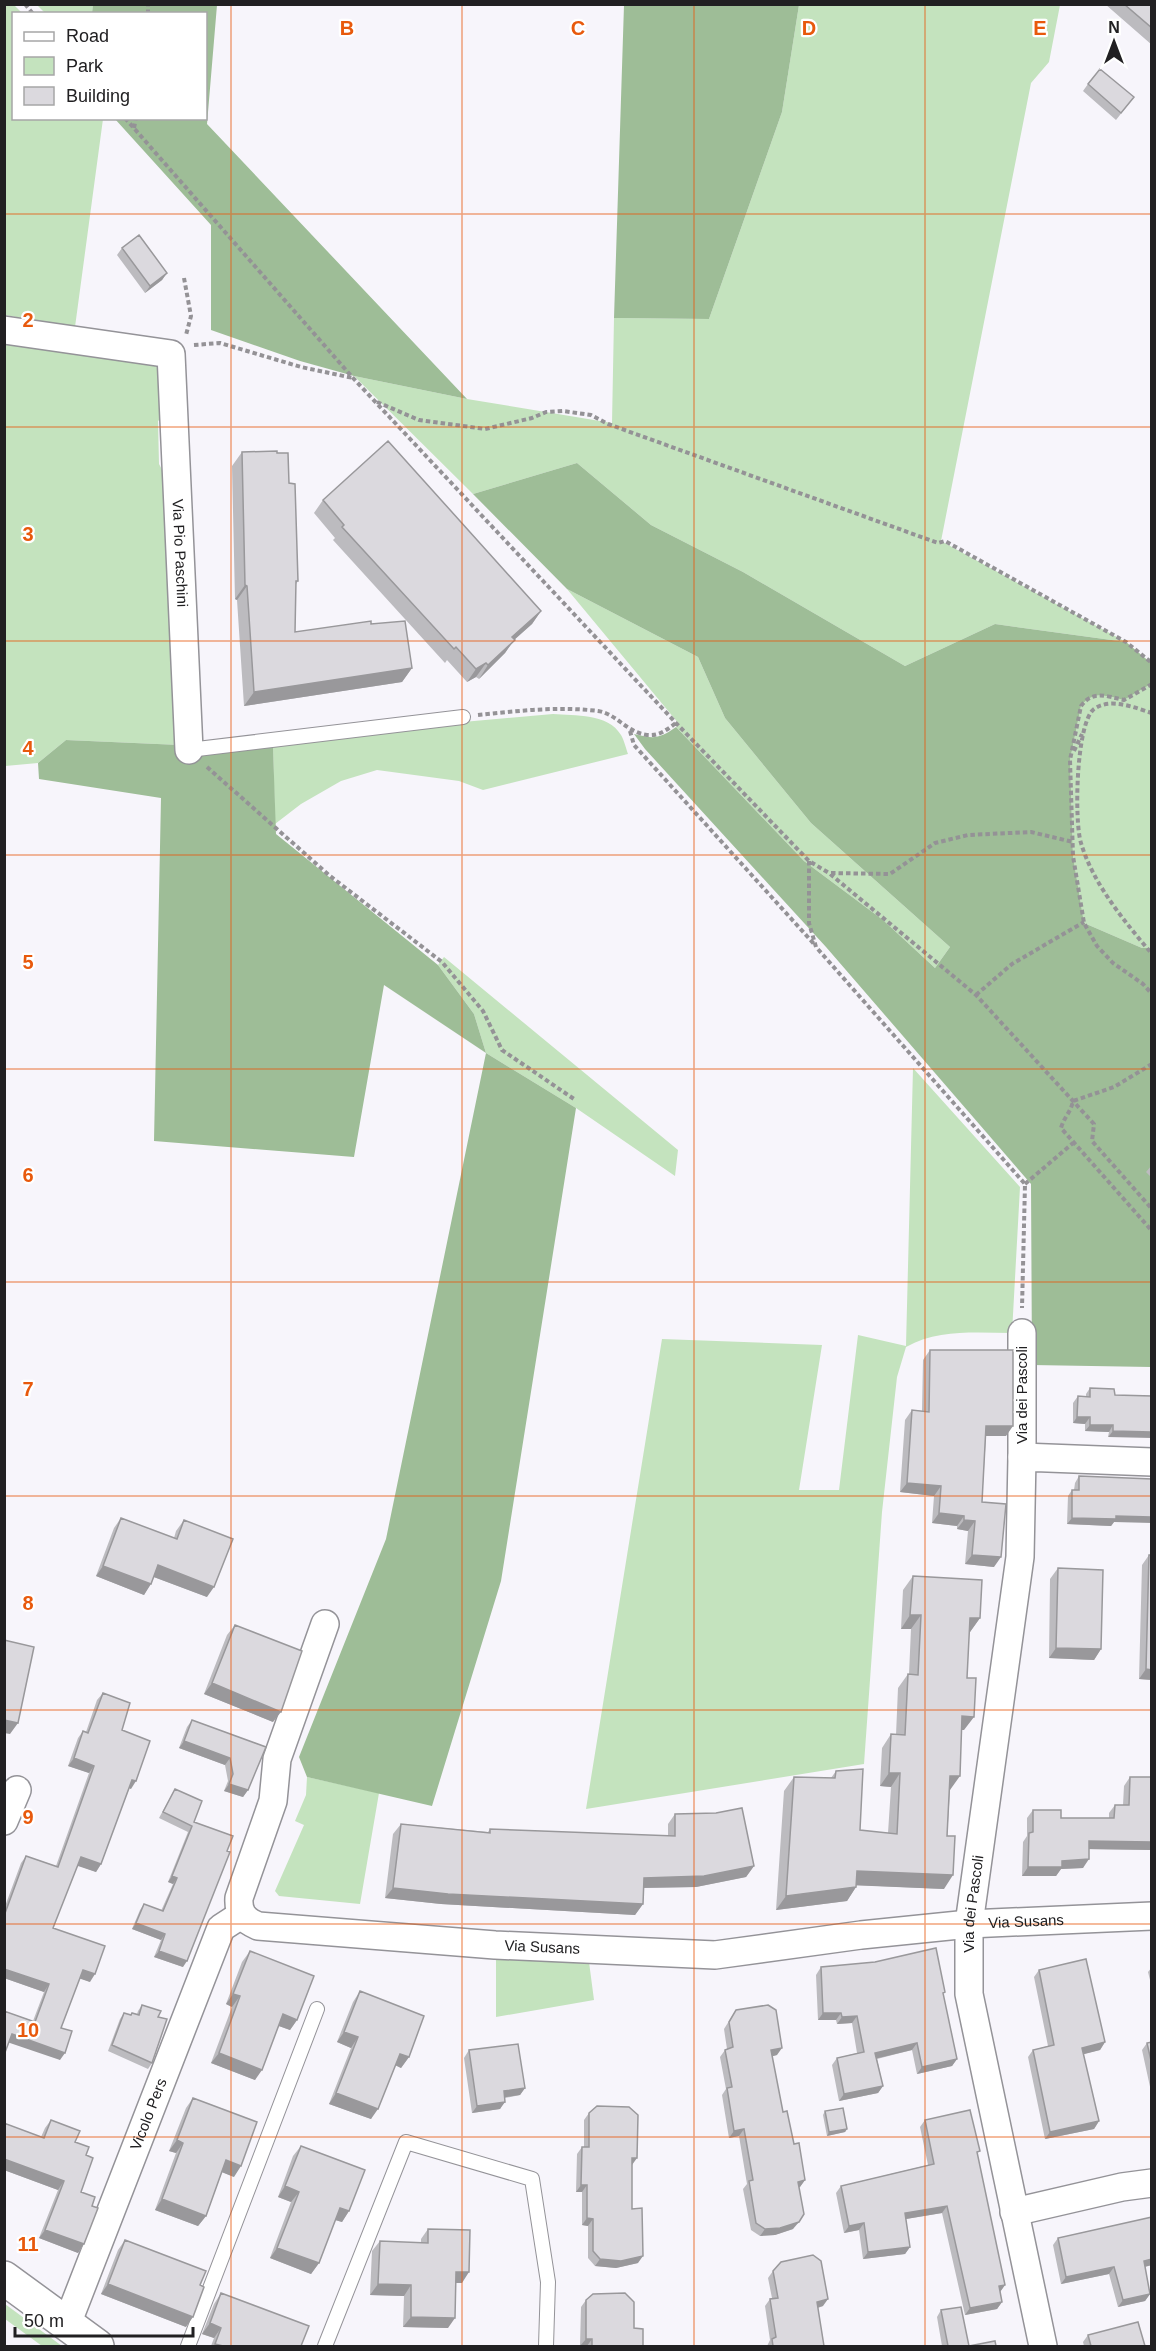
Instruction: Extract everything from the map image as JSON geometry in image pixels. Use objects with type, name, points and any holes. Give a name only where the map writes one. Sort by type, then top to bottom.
[{"type":"street","points":[[4,330],[171,354]]},
{"type":"street","name":"Via Pio Paschini","points":[[171,354],[189,750]]},
{"type":"street","name":"Via dei Pascoli","points":[[1022,1333],[1020,1557],[969,1924],[969,1994],[1043,2346]]},
{"type":"street","name":"Via dei Pascoli","points":[[1022,1457],[1152,1462]]},
{"type":"street","points":[[242,1915],[239,1898],[273,1801],[277,1759],[325,1624]]},
{"type":"street","points":[[4,1821],[17,1790]]},
{"type":"street","name":"Via Susans","points":[[242,1915],[248,1922],[258,1926],[495,1945],[715,1956],[861,1935],[969,1924],[1152,1916]]},
{"type":"street","name":"Vicolo Pers","points":[[67,2324],[221,1929],[242,1915]]},
{"type":"street","points":[[1014,2212],[1122,2187],[1152,2183]]},
{"type":"street","points":[[4,2278],[97,2346]]},
{"type":"lane","points":[[189,750],[463,717]]},
{"type":"lane","points":[[188,2346],[317,2009]]},
{"type":"lane","points":[[325,2346],[406,2142],[532,2179],[548,2282],[546,2346]]},
{"type":"path","points":[[127,120],[353,378],[676,723],[809,861],[829,873],[976,995],[1094,1124],[1092,1141],[1152,1209]]},
{"type":"path","points":[[134,129],[136,120]]},
{"type":"path","points":[[171,354],[186,337],[191,316],[184,278]]},
{"type":"path","points":[[171,354],[195,345],[220,343],[302,367],[353,378]]},
{"type":"path","points":[[375,401],[419,420],[485,429],[532,418],[546,412],[563,411],[591,415],[608,424],[938,543],[945,541],[1126,642],[1152,663]]},
{"type":"path","points":[[1152,684],[1124,700],[1095,694],[1087,698],[1081,706],[1070,760],[1073,856],[1084,922],[1097,946],[1113,963],[1143,984],[1152,994]]},
{"type":"path","points":[[1152,713],[1123,704],[1112,704],[1095,709],[1089,715],[1081,747],[1077,825],[1081,843],[1102,886],[1152,954]]},
{"type":"path","points":[[463,717],[554,710],[600,711],[616,719],[630,730],[647,735],[660,735],[676,723]]},
{"type":"path","points":[[1070,760],[1086,725]]},
{"type":"path","points":[[630,730],[634,745],[816,946],[1025,1184],[1022,1333]]},
{"type":"path","points":[[189,750],[330,876],[442,962],[483,1011],[502,1050],[574,1099]]},
{"type":"path","points":[[829,873],[890,874],[935,843],[968,835],[1030,832],[1073,842]]},
{"type":"path","points":[[809,861],[809,923],[816,946]]},
{"type":"path","points":[[976,995],[1012,964],[1084,922]]},
{"type":"path","points":[[1073,1101],[1114,1087],[1152,1064]]},
{"type":"path","points":[[1073,1101],[1071,1111],[1063,1118],[1061,1128],[1152,1231]]},
{"type":"path","points":[[1025,1184],[1073,1143]]},
{"type":"green space","points":[[4,5],[14,5],[21,12],[12,12],[12,120],[103,120],[75,327],[5,315]]},
{"type":"green space","points":[[37,5],[93,5],[92,12],[44,12]]},
{"type":"green space","points":[[93,5],[217,5],[207,124],[467,399],[354,376],[300,361],[211,330],[211,225],[116,120],[207,120],[207,12],[92,12]]},
{"type":"green space","points":[[624,5],[799,5],[782,112],[709,319],[614,318]]},
{"type":"green space","points":[[799,5],[1060,5],[1049,62],[1031,83],[941,541],[1126,642],[995,624],[905,666],[743,572],[651,525],[577,463],[473,494],[354,376],[467,399],[612,423],[614,318],[709,319],[782,112]]},
{"type":"green space","points":[[5,339],[141,357],[158,368],[164,382],[168,413],[158,421],[159,464],[169,483],[180,745],[66,740],[38,763],[5,766]]},
{"type":"green space","points":[[577,463],[651,525],[743,572],[905,666],[995,624],[1126,642],[1151,663],[1151,684],[1124,700],[1095,696],[1081,706],[1070,760],[1073,856],[1084,923],[1142,948],[1151,948],[1151,1367],[1032,1365],[1031,1184],[826,947],[645,749],[634,734],[656,737],[676,727],[804,861],[883,920],[935,968],[950,947],[811,823],[725,718],[698,657],[567,589],[473,494]]},
{"type":"green space","points":[[567,589],[698,657],[725,718],[811,823],[950,947],[935,968],[883,920],[804,861],[676,727],[679,724]]},
{"type":"green space","points":[[1151,684],[1151,948],[1142,948],[1084,923],[1073,856],[1070,760],[1081,706],[1086,701],[1095,696],[1124,700]]},
{"type":"green space","points":[[553,714],[590,717],[608,723],[621,735],[628,754],[483,790],[459,781],[377,770],[341,781],[301,804],[275,824],[273,747],[463,722]]},
{"type":"green space","points":[[66,740],[180,745],[190,757],[273,747],[276,834],[438,965],[474,1014],[486,1053],[384,985],[354,1157],[154,1141],[161,798],[39,779],[38,763]]},
{"type":"green space","points":[[444,957],[678,1150],[675,1176],[576,1108],[486,1053],[474,1014],[438,965]]},
{"type":"green space","points":[[486,1053],[576,1108],[501,1581],[432,1806],[307,1777],[299,1757],[386,1539]]},
{"type":"green space","points":[[913,1068],[1020,1187],[1012,1333],[944,1335],[931,1337],[906,1347],[897,1377],[882,1512],[864,1764],[586,1809],[662,1339],[822,1345],[799,1490],[839,1490],[858,1335],[906,1346]]},
{"type":"green space","points":[[307,1777],[379,1793],[360,1904],[279,1896],[275,1891],[304,1825],[295,1821],[306,1795]]},
{"type":"green space","points":[[496,1955],[589,1962],[594,2000],[496,2017]]},
{"type":"green space","points":[[4,2304],[62,2346],[42,2346],[5,2319]]},
{"type":"building","points":[[1124,4],[1152,4],[1152,28]]},
{"type":"building","points":[[1100,69],[1134,97],[1121,113],[1088,84]]},
{"type":"building","points":[[139,235],[167,273],[150,286],[122,248]]},
{"type":"building","points":[[388,441],[541,611],[512,637],[515,640],[488,665],[486,663],[476,669],[456,647],[454,649],[342,527],[344,525],[323,500]]},
{"type":"building","points":[[277,451],[277,453],[288,453],[289,483],[295,484],[298,581],[296,581],[295,632],[371,621],[371,624],[405,621],[412,668],[254,692],[247,586],[245,585],[242,452]]},
{"type":"building","points":[[930,1350],[1013,1350],[1013,1426],[986,1426],[982,1502],[1006,1504],[1001,1557],[972,1555],[975,1521],[964,1520],[964,1516],[939,1513],[941,1486],[907,1483],[912,1410],[929,1412]]},
{"type":"building","points":[[1090,1388],[1114,1389],[1115,1395],[1152,1396],[1152,1432],[1113,1431],[1113,1425],[1090,1425],[1090,1417],[1077,1417],[1078,1396],[1090,1397]]},
{"type":"building","points":[[1079,1476],[1152,1479],[1152,1517],[1072,1518],[1072,1490],[1079,1490]]},
{"type":"building","points":[[121,1518],[177,1539],[184,1520],[233,1539],[214,1587],[158,1565],[151,1584],[103,1566]]},
{"type":"building","points":[[1149,1555],[1152,1555],[1152,1670],[1146,1669]]},
{"type":"building","points":[[1058,1568],[1103,1570],[1101,1649],[1056,1648]]},
{"type":"building","points":[[913,1576],[982,1580],[980,1618],[970,1618],[967,1678],[976,1678],[974,1717],[962,1716],[960,1776],[950,1776],[947,1836],[955,1836],[953,1875],[857,1871],[856,1887],[786,1896],[794,1777],[835,1778],[836,1771],[863,1769],[860,1830],[897,1834],[900,1773],[889,1773],[891,1734],[905,1735],[908,1674],[918,1675],[921,1615],[910,1615]]},
{"type":"building","points":[[235,1625],[302,1651],[281,1712],[212,1683]]},
{"type":"building","points":[[4,1640],[34,1647],[18,1723],[4,1720]]},
{"type":"building","points":[[103,1693],[130,1703],[122,1730],[150,1741],[136,1781],[132,1780],[101,1864],[81,1857],[53,1928],[105,1946],[95,1974],[83,1970],[61,2028],[72,2031],[65,2053],[12,2034],[4,2055],[4,2011],[35,2022],[49,1984],[4,1969],[4,1916],[26,1856],[58,1867],[94,1766],[74,1758],[83,1731],[88,1733]]},
{"type":"building","points":[[192,1720],[266,1747],[248,1790],[229,1784],[233,1774],[230,1758],[184,1741]]},
{"type":"building","points":[[1130,1777],[1152,1777],[1152,1842],[1089,1841],[1089,1859],[1062,1861],[1062,1867],[1028,1867],[1029,1833],[1033,1832],[1033,1810],[1061,1810],[1061,1818],[1114,1818],[1115,1805],[1129,1805]]},
{"type":"building","points":[[175,1789],[202,1801],[194,1822],[233,1836],[227,1851],[230,1852],[187,1961],[159,1951],[165,1934],[136,1923],[144,1904],[163,1911],[177,1878],[172,1876],[192,1826],[163,1812]]},
{"type":"building","points":[[742,1808],[754,1866],[704,1876],[644,1878],[643,1904],[448,1894],[393,1888],[401,1824],[490,1833],[490,1829],[675,1836],[675,1814],[716,1813]]},
{"type":"building","points":[[936,1948],[957,2059],[922,2067],[917,2043],[875,2053],[883,2086],[844,2094],[837,2058],[864,2052],[857,2016],[842,2017],[841,2013],[823,2013],[821,1967],[875,1962]]},
{"type":"building","points":[[250,1951],[314,1976],[297,2020],[283,2014],[262,2070],[219,2053],[240,1996],[233,1994]]},
{"type":"building","points":[[1086,1959],[1105,2042],[1082,2048],[1099,2121],[1050,2132],[1033,2050],[1054,2045],[1039,1970]]},
{"type":"building","points":[[360,1991],[424,2016],[409,2057],[400,2054],[378,2109],[336,2093],[358,2037],[344,2032]]},
{"type":"building","points":[[142,2005],[161,2011],[158,2017],[167,2019],[152,2063],[112,2045],[124,2013],[139,2015]]},
{"type":"building","points":[[768,2005],[776,2010],[782,2048],[771,2050],[783,2112],[787,2111],[794,2144],[799,2143],[805,2180],[798,2182],[804,2214],[799,2222],[780,2228],[765,2229],[756,2223],[749,2181],[753,2180],[744,2129],[734,2131],[727,2088],[732,2087],[725,2050],[733,2047],[729,2022],[736,2010]]},
{"type":"building","points":[[1152,2042],[1152,2065],[1147,2043]]},
{"type":"building","points":[[518,2044],[525,2088],[504,2091],[505,2102],[477,2106],[469,2050]]},
{"type":"building","points":[[193,2098],[257,2122],[241,2166],[226,2160],[206,2216],[162,2199],[183,2143],[177,2140]]},
{"type":"building","points":[[597,2106],[629,2107],[638,2115],[637,2158],[632,2158],[632,2209],[642,2208],[643,2256],[621,2261],[600,2259],[593,2251],[593,2219],[587,2218],[587,2185],[581,2185],[582,2147],[589,2147],[589,2113]]},
{"type":"building","points":[[843,2108],[847,2129],[829,2132],[825,2111]]},
{"type":"building","points":[[970,2110],[1005,2285],[999,2286],[1002,2302],[970,2308],[947,2206],[905,2213],[910,2247],[868,2252],[864,2223],[849,2226],[841,2186],[934,2164],[925,2120]]},
{"type":"building","points":[[51,2120],[80,2131],[75,2142],[89,2147],[86,2155],[93,2158],[81,2192],[95,2197],[92,2206],[98,2208],[84,2244],[45,2230],[64,2181],[4,2159],[4,2123],[44,2138]]},
{"type":"building","points":[[301,2146],[365,2170],[349,2211],[340,2208],[319,2263],[277,2248],[299,2192],[285,2186]]},
{"type":"building","points":[[1152,2217],[1152,2259],[1144,2261],[1150,2294],[1123,2300],[1114,2267],[1066,2277],[1058,2238]]},
{"type":"building","points":[[428,2229],[470,2230],[469,2272],[456,2272],[455,2318],[411,2317],[411,2285],[378,2284],[380,2241],[428,2243]]},
{"type":"building","points":[[125,2240],[206,2271],[200,2285],[204,2287],[193,2317],[108,2284]]},
{"type":"building","points":[[813,2255],[821,2261],[828,2299],[817,2302],[824,2346],[773,2346],[772,2339],[776,2337],[770,2299],[778,2298],[773,2271],[781,2262]]},
{"type":"building","points":[[221,2293],[309,2326],[301,2346],[223,2346],[215,2344],[221,2328],[210,2323]]},
{"type":"building","points":[[625,2293],[634,2302],[634,2328],[643,2329],[643,2346],[592,2346],[592,2339],[586,2339],[586,2300],[593,2294]]},
{"type":"building","points":[[961,2307],[969,2346],[948,2346],[941,2310]]},
{"type":"building","points":[[1138,2322],[1145,2346],[1091,2346],[1088,2335]]},
{"type":"building","points":[[995,2341],[996,2346],[969,2346]]}]
